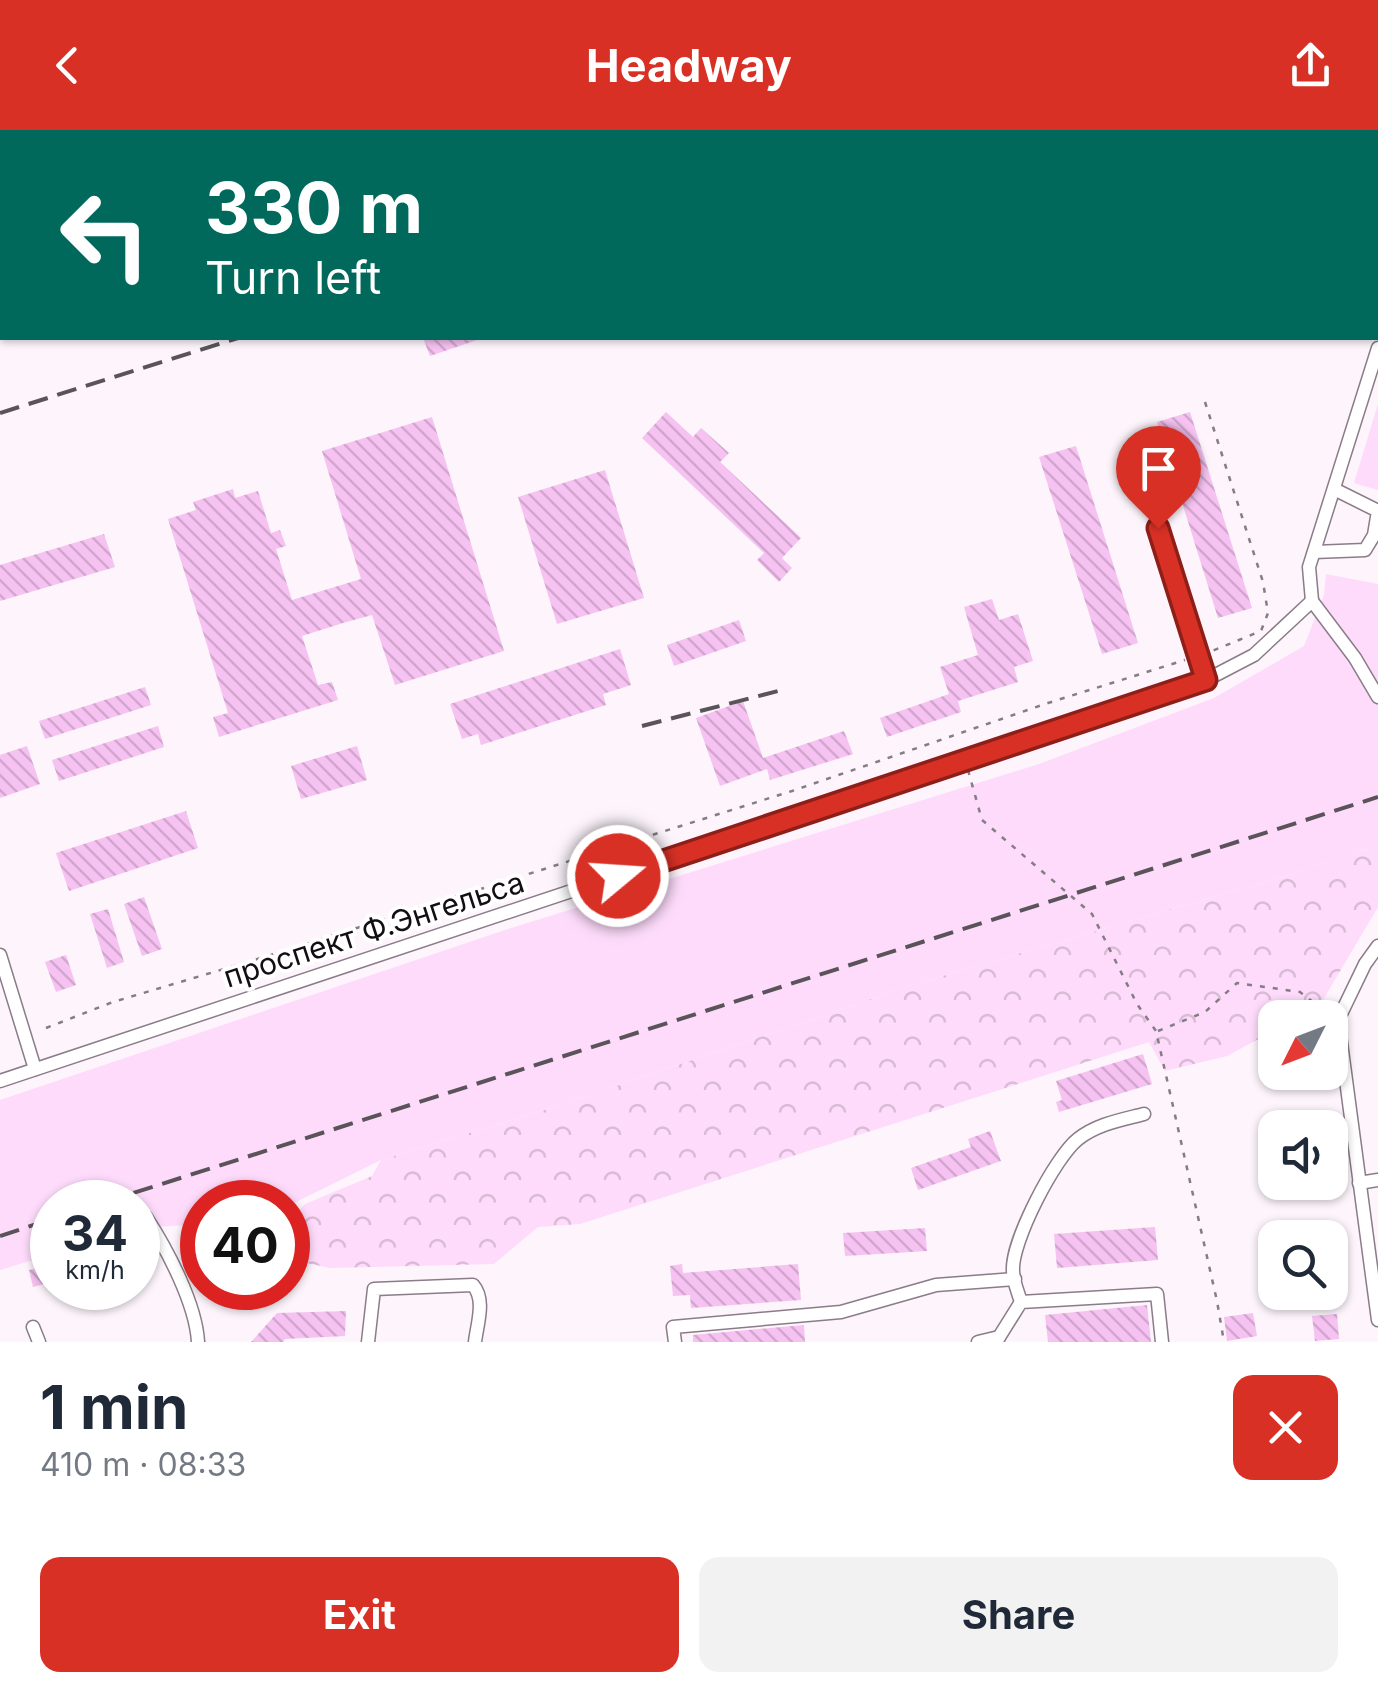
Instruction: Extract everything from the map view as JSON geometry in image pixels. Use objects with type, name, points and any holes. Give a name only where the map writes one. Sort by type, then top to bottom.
[{"type":"street","points":[[1378,348],[1310,567],[1312,602],[1356,658],[1378,697]]},
{"type":"street","points":[[1314,552],[1365,550],[1374,536],[1378,511],[1334,489]]},
{"type":"street","points":[[1158,528],[1206,680]]},
{"type":"street","name":"проспект Ф.Энгельса","points":[[0,1081],[1206,680],[1254,656],[1312,602]]},
{"type":"street","points":[[1348,1000],[1378,946]]},
{"type":"street","points":[[0,955],[35,1069]]},
{"type":"street","points":[[1347,1090],[1378,1320]]},
{"type":"street","points":[[978,1342],[998,1339],[1021,1302],[1012,1270],[1020,1234],[1050,1178],[1076,1141],[1106,1124],[1144,1114]]},
{"type":"street","points":[[1359,1183],[1378,1180]]},
{"type":"street","points":[[160,1238],[197,1324],[198,1342]]},
{"type":"street","points":[[675,1342],[673,1327],[841,1312],[936,1285],[1015,1279]]},
{"type":"street","points":[[368,1342],[374,1289],[473,1285],[480,1300],[475,1342]]},
{"type":"street","points":[[1021,1302],[1157,1294],[1162,1342]]},
{"type":"street","points":[[32,1327],[39,1342]]},
{"type":"path","points":[[46,1028],[113,1002],[792,791],[1198,656],[1262,630],[1268,613],[1262,582],[1204,402]]},
{"type":"path","points":[[965,761],[982,820],[1092,914],[1156,1031],[1224,1342]]},
{"type":"path","points":[[1156,1031],[1205,1012],[1237,983],[1300,992],[1311,1000]]},
{"type":"green space","points":[[1378,404],[1378,490],[1354,483]]},
{"type":"green space","points":[[1326,574],[1378,584],[1378,846],[912,985],[564,1104],[381,1160],[310,1195],[310,1180],[180,1180],[180,1225],[160,1227],[160,1180],[30,1180],[30,1261],[0,1270],[0,1100],[508,929],[1039,764],[1214,698],[1304,646],[1324,595]]},
{"type":"green space","points":[[1378,846],[1378,907],[1323,1000],[1258,1000],[1258,1039],[1227,1056],[1165,1071],[1149,1042],[580,1224],[538,1227],[494,1264],[330,1268],[310,1264],[310,1202],[372,1176],[381,1160],[564,1104],[912,985]]},
{"type":"building","points":[[424,340],[477,340],[430,356]]},
{"type":"building","points":[[666,412],[693,437],[701,428],[729,453],[720,462],[801,538],[782,558],[792,568],[779,582],[757,560],[764,553],[642,438]]},
{"type":"building","points":[[1190,412],[1252,608],[1218,618],[1157,422]]},
{"type":"building","points":[[432,417],[504,651],[395,685],[372,615],[343,623],[302,636],[318,685],[332,682],[338,700],[219,737],[213,717],[228,713],[168,519],[196,510],[193,502],[233,489],[235,498],[258,491],[271,533],[280,530],[286,546],[276,549],[292,600],[361,579],[322,451]]},
{"type":"building","points":[[1076,446],[1138,643],[1102,654],[1039,457]]},
{"type":"building","points":[[605,470],[644,598],[557,624],[518,497]]},
{"type":"building","points":[[104,534],[115,567],[0,601],[0,565]]},
{"type":"building","points":[[992,599],[999,620],[1018,614],[1033,661],[1014,667],[1018,682],[958,701],[961,712],[887,737],[880,718],[949,694],[940,667],[978,655],[964,607]]},
{"type":"building","points":[[739,620],[746,641],[674,666],[667,645]]},
{"type":"building","points":[[620,649],[631,685],[603,694],[606,705],[481,745],[478,734],[462,739],[450,704]]},
{"type":"building","points":[[145,687],[151,705],[45,739],[39,721]]},
{"type":"building","points":[[743,701],[763,758],[844,731],[853,754],[770,780],[767,769],[720,786],[696,718]]},
{"type":"building","points":[[158,726],[164,747],[59,781],[52,760]]},
{"type":"building","points":[[27,746],[40,784],[0,798],[0,755]]},
{"type":"building","points":[[357,746],[367,780],[301,799],[291,766]]},
{"type":"building","points":[[186,811],[198,848],[69,891],[56,853]]},
{"type":"building","points":[[144,897],[162,949],[142,956],[124,904]]},
{"type":"building","points":[[108,909],[124,962],[107,968],[90,914]]},
{"type":"building","points":[[66,955],[76,985],[56,992],[45,962]]},
{"type":"building","points":[[1143,1054],[1152,1084],[1059,1112],[1056,1102],[1062,1100],[1056,1081]]},
{"type":"building","points":[[990,1131],[1001,1161],[918,1190],[911,1168],[971,1147],[968,1139]]},
{"type":"building","points":[[1155,1227],[1158,1260],[1057,1268],[1054,1234]]},
{"type":"building","points":[[925,1228],[927,1251],[845,1256],[843,1233]]},
{"type":"building","points":[[682,1264],[683,1273],[798,1264],[801,1300],[691,1308],[690,1295],[673,1296],[670,1266]]},
{"type":"building","points":[[1147,1305],[1151,1342],[1048,1342],[1045,1315]]},
{"type":"building","points":[[346,1311],[345,1336],[251,1342],[277,1313]]},
{"type":"building","points":[[1253,1313],[1257,1336],[1227,1341],[1224,1317]]},
{"type":"building","points":[[1337,1314],[1339,1339],[1315,1341],[1312,1316]]},
{"type":"building","points":[[804,1325],[805,1342],[693,1342],[693,1335]]},
{"type":"railway","points":[[0,413],[232,340]]},
{"type":"railway","points":[[642,726],[782,690]]},
{"type":"railway","points":[[160,1185],[1378,797]]},
{"type":"railway","points":[[0,1236],[30,1226]]},
{"type":"route","points":[[618,876],[1206,680],[1158,528]]}]
